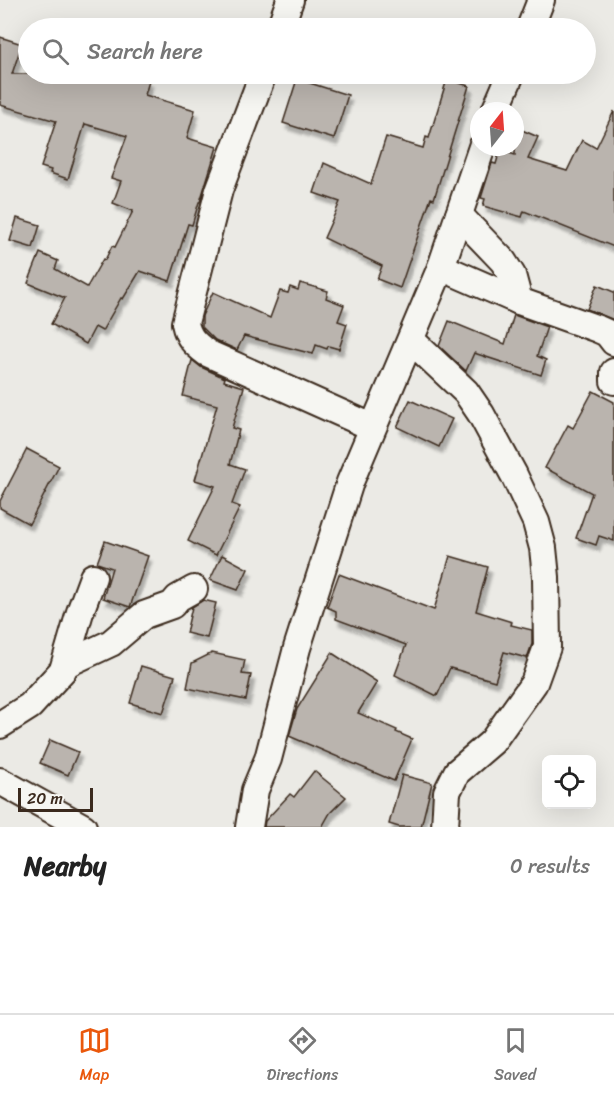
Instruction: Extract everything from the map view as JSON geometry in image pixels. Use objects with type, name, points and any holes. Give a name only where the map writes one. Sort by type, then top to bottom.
[{"type":"street","points":[[284,18],[290,0]]},
{"type":"street","points":[[534,18],[541,0]]},
{"type":"street","points":[[259,84],[219,190],[185,323],[188,334],[195,345],[207,353],[372,427]]},
{"type":"street","points":[[499,102],[507,84]]},
{"type":"street","points":[[249,827],[255,790],[268,759],[297,648],[350,482],[441,267],[479,156]]},
{"type":"street","points":[[459,215],[503,261],[512,275],[519,301]]},
{"type":"street","points":[[441,267],[519,301],[598,329],[607,333],[614,342]]},
{"type":"street","points":[[411,340],[466,392],[481,414],[536,522],[543,548],[546,577],[547,647],[534,683],[492,742],[457,772],[447,792],[445,827]]},
{"type":"street","points":[[614,372],[614,381]]},
{"type":"street","points":[[0,725],[30,706],[63,670],[93,577]]},
{"type":"street","points":[[66,664],[111,643],[144,615],[171,604],[194,589]]},
{"type":"street","points":[[0,781],[83,827]]},
{"type":"building","points":[[0,37],[18,43],[18,56],[12,74],[18,74],[18,84],[148,84],[145,95],[195,110],[187,138],[217,147],[192,225],[188,224],[170,281],[140,271],[102,331],[95,327],[86,344],[51,324],[65,298],[28,283],[40,253],[58,261],[55,269],[87,287],[112,246],[115,247],[133,211],[113,203],[121,181],[111,178],[127,136],[85,124],[68,179],[50,173],[51,170],[41,167],[56,121],[0,105]]},
{"type":"building","points":[[295,84],[313,84],[348,95],[334,139],[283,123]]},
{"type":"building","points":[[445,84],[469,86],[434,199],[431,198],[400,288],[377,279],[382,266],[324,238],[340,202],[314,193],[324,163],[371,184],[386,137],[423,148],[426,137],[429,138]]},
{"type":"building","points":[[614,111],[614,247],[524,211],[522,217],[483,206],[485,199],[481,198],[492,163],[496,164],[498,156],[524,156],[524,131],[538,137],[528,159],[567,171],[582,140],[596,148]]},
{"type":"building","points":[[17,218],[40,225],[33,248],[10,241]]},
{"type":"building","points":[[300,283],[328,291],[326,298],[344,305],[338,321],[347,324],[339,349],[328,346],[327,349],[316,345],[313,354],[244,336],[237,350],[215,340],[202,327],[202,316],[213,292],[270,318],[280,291],[288,293],[290,287],[298,290]]},
{"type":"building","points":[[597,285],[614,292],[614,320],[587,309]]},
{"type":"building","points":[[514,315],[547,327],[537,356],[546,360],[541,375],[474,353],[466,371],[439,346],[449,321],[505,344]]},
{"type":"building","points":[[192,360],[201,367],[225,378],[224,381],[244,387],[232,428],[239,430],[230,464],[245,469],[232,504],[240,507],[216,555],[188,541],[215,486],[195,480],[217,405],[183,396]]},
{"type":"building","points":[[593,391],[614,402],[614,541],[599,536],[596,545],[576,538],[592,493],[545,468],[568,425],[573,428]]},
{"type":"building","points":[[410,400],[452,419],[439,447],[397,427]]},
{"type":"building","points":[[27,449],[59,466],[29,524],[0,508],[0,501]]},
{"type":"building","points":[[105,541],[148,556],[130,607],[103,598],[112,568],[97,563]]},
{"type":"building","points":[[222,555],[248,569],[238,590],[210,580]]},
{"type":"building","points":[[450,556],[488,567],[476,611],[512,622],[511,625],[532,630],[532,644],[527,658],[504,652],[495,681],[450,668],[437,696],[395,675],[406,645],[336,619],[336,611],[327,607],[339,574],[434,610]]},
{"type":"building","points":[[203,600],[216,603],[207,638],[186,633],[192,607]]},
{"type":"building","points":[[212,653],[245,660],[242,674],[251,675],[246,700],[187,688],[192,663]]},
{"type":"building","points":[[332,653],[377,682],[358,713],[412,739],[394,781],[289,736],[297,709]]},
{"type":"building","points":[[141,666],[175,676],[163,713],[130,703]]},
{"type":"building","points":[[50,740],[78,752],[68,775],[40,763]]},
{"type":"building","points":[[314,771],[346,797],[330,813],[322,827],[264,827],[265,821],[290,794],[294,797]]},
{"type":"building","points":[[402,775],[432,783],[421,827],[399,827],[389,824]]}]
